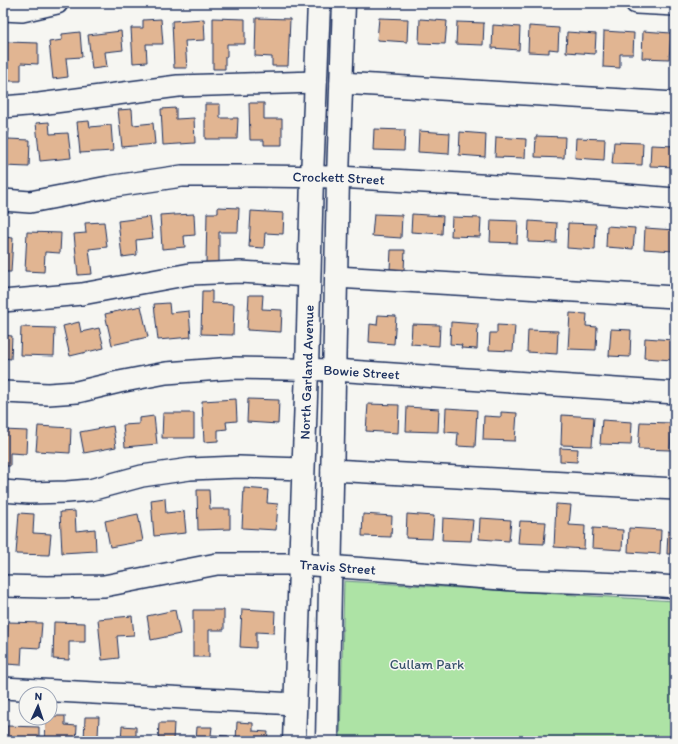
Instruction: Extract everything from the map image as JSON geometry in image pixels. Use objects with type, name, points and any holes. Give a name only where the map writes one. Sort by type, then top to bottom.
[{"type":"main road","name":"North Garland Avenue","points":[[294,741],[319,3]]},
{"type":"main road","name":"North Garland Avenue","points":[[327,741],[338,177],[344,3]]},
{"type":"street","points":[[3,10],[22,11],[57,3]]},
{"type":"street","points":[[636,3],[675,5]]},
{"type":"street","points":[[3,107],[39,104],[178,86],[316,82]]},
{"type":"street","points":[[341,83],[675,102]]},
{"type":"street","name":"Crockett Street","points":[[3,200],[30,202],[108,187],[182,176],[338,177],[558,190],[675,199]]},
{"type":"street","points":[[3,301],[82,294],[190,274],[240,272],[309,276]]},
{"type":"street","points":[[336,278],[675,297]]},
{"type":"street","name":"Bowie Street","points":[[3,392],[48,394],[77,392],[166,373],[202,369],[307,368],[675,393]]},
{"type":"street","points":[[3,491],[37,493],[90,490],[142,476],[190,469],[238,467],[304,469]]},
{"type":"street","points":[[332,470],[675,489]]},
{"type":"street","name":"Travis Street","points":[[3,586],[104,586],[217,564],[300,564],[515,580],[649,585],[675,588]]},
{"type":"street","points":[[3,688],[295,704]]},
{"type":"green space","name":"Cullam Park","points":[[344,581],[675,601],[675,741],[340,741]]},
{"type":"building","points":[[213,18],[245,19],[245,44],[227,44],[225,69],[213,69]]},
{"type":"building","points":[[256,18],[290,19],[288,66],[272,66],[272,57],[255,56]]},
{"type":"building","points":[[379,18],[408,19],[407,42],[377,40]]},
{"type":"building","points":[[161,19],[163,44],[146,44],[147,62],[133,63],[131,28],[143,28],[143,20]]},
{"type":"building","points":[[204,19],[205,40],[185,41],[187,68],[174,68],[172,21]]},
{"type":"building","points":[[420,19],[447,21],[445,44],[419,43]]},
{"type":"building","points":[[457,22],[484,23],[483,45],[456,44]]},
{"type":"building","points":[[493,25],[520,27],[519,50],[492,48]]},
{"type":"building","points":[[529,26],[559,28],[558,50],[549,49],[549,53],[528,52]]},
{"type":"building","points":[[121,31],[123,50],[105,52],[107,67],[92,69],[88,35]]},
{"type":"building","points":[[604,31],[634,33],[633,54],[620,54],[620,68],[603,67]]},
{"type":"building","points":[[643,31],[671,33],[669,59],[642,58]]},
{"type":"building","points":[[80,32],[82,57],[66,58],[68,77],[53,79],[49,42],[62,40],[62,34]]},
{"type":"building","points":[[567,32],[596,34],[595,54],[566,52]]},
{"type":"building","points":[[7,42],[38,43],[38,64],[21,63],[21,81],[6,81]]},
{"type":"building","points":[[249,103],[264,103],[264,119],[282,119],[282,145],[264,145],[264,140],[250,140]]},
{"type":"building","points":[[205,104],[220,104],[220,118],[238,118],[237,139],[205,139]]},
{"type":"building","points":[[176,108],[176,119],[194,118],[195,143],[163,145],[161,109]]},
{"type":"building","points":[[132,109],[133,125],[153,123],[155,144],[122,147],[118,110]]},
{"type":"building","points":[[89,121],[90,127],[111,125],[113,151],[80,153],[77,122]]},
{"type":"building","points":[[49,122],[50,134],[68,133],[71,158],[40,161],[36,123]]},
{"type":"building","points":[[3,129],[9,129],[8,139],[30,140],[29,167],[3,166]]},
{"type":"building","points":[[374,129],[405,130],[404,151],[373,150]]},
{"type":"building","points":[[419,131],[450,133],[449,154],[418,152]]},
{"type":"building","points":[[460,132],[486,134],[485,157],[459,155]]},
{"type":"building","points":[[536,136],[565,137],[564,158],[535,157]]},
{"type":"building","points":[[496,137],[526,139],[525,158],[495,157]]},
{"type":"building","points":[[576,138],[605,139],[604,160],[575,158]]},
{"type":"building","points":[[614,142],[643,143],[642,165],[612,164]]},
{"type":"building","points":[[651,145],[675,146],[675,167],[650,166]]},
{"type":"building","points":[[218,207],[239,208],[238,232],[219,232],[219,263],[206,263],[207,213],[218,213]]},
{"type":"building","points":[[251,211],[284,213],[283,234],[265,233],[264,248],[249,247]]},
{"type":"building","points":[[194,214],[195,235],[184,236],[185,247],[162,249],[160,215]]},
{"type":"building","points":[[374,214],[402,215],[401,238],[372,236]]},
{"type":"building","points":[[412,214],[443,216],[442,234],[411,232]]},
{"type":"building","points":[[150,217],[153,238],[136,240],[137,255],[122,257],[118,221]]},
{"type":"building","points":[[452,217],[481,218],[480,237],[451,236]]},
{"type":"building","points":[[491,220],[518,221],[517,243],[490,242]]},
{"type":"building","points":[[529,221],[557,223],[556,243],[528,242]]},
{"type":"building","points":[[104,222],[107,247],[89,249],[92,274],[78,275],[74,234],[86,233],[85,223]]},
{"type":"building","points":[[568,223],[596,224],[595,250],[567,248]]},
{"type":"building","points":[[607,226],[635,228],[633,249],[606,247]]},
{"type":"building","points":[[645,228],[675,230],[674,251],[644,249]]},
{"type":"building","points":[[27,232],[61,233],[60,253],[45,252],[44,272],[25,271]]},
{"type":"building","points":[[3,237],[13,238],[11,272],[3,272]]},
{"type":"building","points":[[391,250],[405,250],[404,270],[390,269]]},
{"type":"building","points":[[202,291],[212,291],[212,303],[234,304],[233,335],[201,334]]},
{"type":"building","points":[[249,295],[263,295],[262,309],[282,310],[281,332],[247,330]]},
{"type":"building","points":[[169,303],[170,313],[189,311],[191,337],[158,340],[154,304]]},
{"type":"building","points":[[141,306],[148,337],[112,345],[105,314]]},
{"type":"building","points":[[570,313],[587,314],[586,326],[597,327],[596,350],[568,349]]},
{"type":"building","points":[[378,315],[396,316],[394,344],[369,342],[370,324],[377,325]]},
{"type":"building","points":[[79,322],[81,332],[99,328],[104,348],[70,356],[63,326]]},
{"type":"building","points":[[451,322],[478,324],[477,349],[461,348],[462,345],[450,344]]},
{"type":"building","points":[[412,324],[440,325],[439,346],[411,344]]},
{"type":"building","points":[[497,325],[515,326],[513,351],[489,350],[490,333],[497,333]]},
{"type":"building","points":[[21,327],[55,328],[54,356],[20,355]]},
{"type":"building","points":[[611,329],[631,330],[630,357],[609,356]]},
{"type":"building","points":[[528,330],[558,331],[557,354],[527,352]]},
{"type":"building","points":[[3,335],[12,336],[11,359],[3,358]]},
{"type":"building","points":[[645,338],[673,340],[672,360],[644,358]]},
{"type":"building","points":[[236,399],[237,421],[226,422],[227,429],[218,430],[218,441],[204,442],[202,401]]},
{"type":"building","points":[[248,399],[279,400],[278,424],[247,422]]},
{"type":"building","points":[[368,404],[399,405],[398,433],[366,431]]},
{"type":"building","points":[[407,407],[439,409],[438,432],[406,431]]},
{"type":"building","points":[[446,408],[477,410],[475,447],[457,446],[458,433],[445,432]]},
{"type":"building","points":[[501,412],[517,413],[515,441],[483,440],[484,416],[501,417]]},
{"type":"building","points":[[163,413],[194,413],[194,438],[162,438]]},
{"type":"building","points":[[562,415],[594,417],[592,446],[561,445]]},
{"type":"building","points":[[154,416],[157,444],[125,447],[123,425],[139,424],[139,418]]},
{"type":"building","points":[[602,420],[632,422],[631,445],[600,444]]},
{"type":"building","points":[[640,422],[672,423],[670,450],[638,449]]},
{"type":"building","points":[[38,426],[71,428],[70,453],[36,451]]},
{"type":"building","points":[[113,426],[116,447],[84,453],[80,432]]},
{"type":"building","points":[[3,430],[27,431],[26,454],[10,453],[10,466],[3,466]]},
{"type":"building","points":[[560,448],[578,449],[577,462],[560,461]]},
{"type":"building","points":[[244,488],[268,490],[267,503],[278,504],[276,530],[242,528]]},
{"type":"building","points":[[197,490],[209,490],[210,509],[230,509],[230,529],[198,530]]},
{"type":"building","points":[[165,498],[166,513],[184,511],[186,533],[154,536],[151,500]]},
{"type":"building","points":[[556,504],[571,505],[569,525],[585,526],[584,549],[554,547]]},
{"type":"building","points":[[75,511],[76,531],[95,529],[96,551],[62,553],[60,512]]},
{"type":"building","points":[[19,513],[34,514],[33,533],[51,534],[49,555],[16,554]]},
{"type":"building","points":[[138,514],[143,541],[110,547],[105,521]]},
{"type":"building","points":[[363,514],[392,516],[391,537],[362,536]]},
{"type":"building","points":[[407,514],[434,516],[432,539],[406,538]]},
{"type":"building","points":[[443,518],[473,520],[471,541],[442,540]]},
{"type":"building","points":[[480,518],[511,520],[509,541],[479,539]]},
{"type":"building","points":[[520,521],[546,522],[544,544],[518,543]]},
{"type":"building","points":[[593,528],[623,530],[622,550],[592,548]]},
{"type":"building","points":[[629,528],[661,530],[660,554],[628,552]]},
{"type":"building","points":[[3,530],[5,530],[4,553],[3,552]]},
{"type":"building","points":[[668,531],[675,532],[675,554],[667,554]]},
{"type":"building","points":[[242,609],[275,611],[274,633],[256,632],[256,648],[240,647]]},
{"type":"building","points":[[175,610],[180,634],[151,640],[147,616]]},
{"type":"building","points":[[193,610],[224,610],[224,630],[209,630],[209,657],[193,657]]},
{"type":"building","points":[[132,616],[134,635],[117,636],[119,658],[102,660],[98,619]]},
{"type":"building","points":[[8,622],[42,623],[40,648],[22,647],[21,665],[6,664]]},
{"type":"building","points":[[54,622],[85,623],[85,642],[69,642],[69,660],[53,659]]},
{"type":"building","points":[[58,716],[65,716],[65,725],[77,726],[76,741],[45,741],[46,726],[58,726]]},
{"type":"building","points":[[85,717],[99,717],[98,736],[115,737],[115,741],[84,741]]},
{"type":"building","points":[[237,722],[253,723],[253,731],[268,732],[267,741],[236,741]]},
{"type":"building","points":[[159,723],[174,723],[173,741],[158,741]]},
{"type":"building","points":[[7,726],[39,727],[39,741],[7,741]]},
{"type":"building","points":[[122,726],[136,727],[136,739],[153,741],[121,741]]},
{"type":"building","points":[[197,727],[212,727],[211,735],[228,736],[228,741],[196,741]]}]
